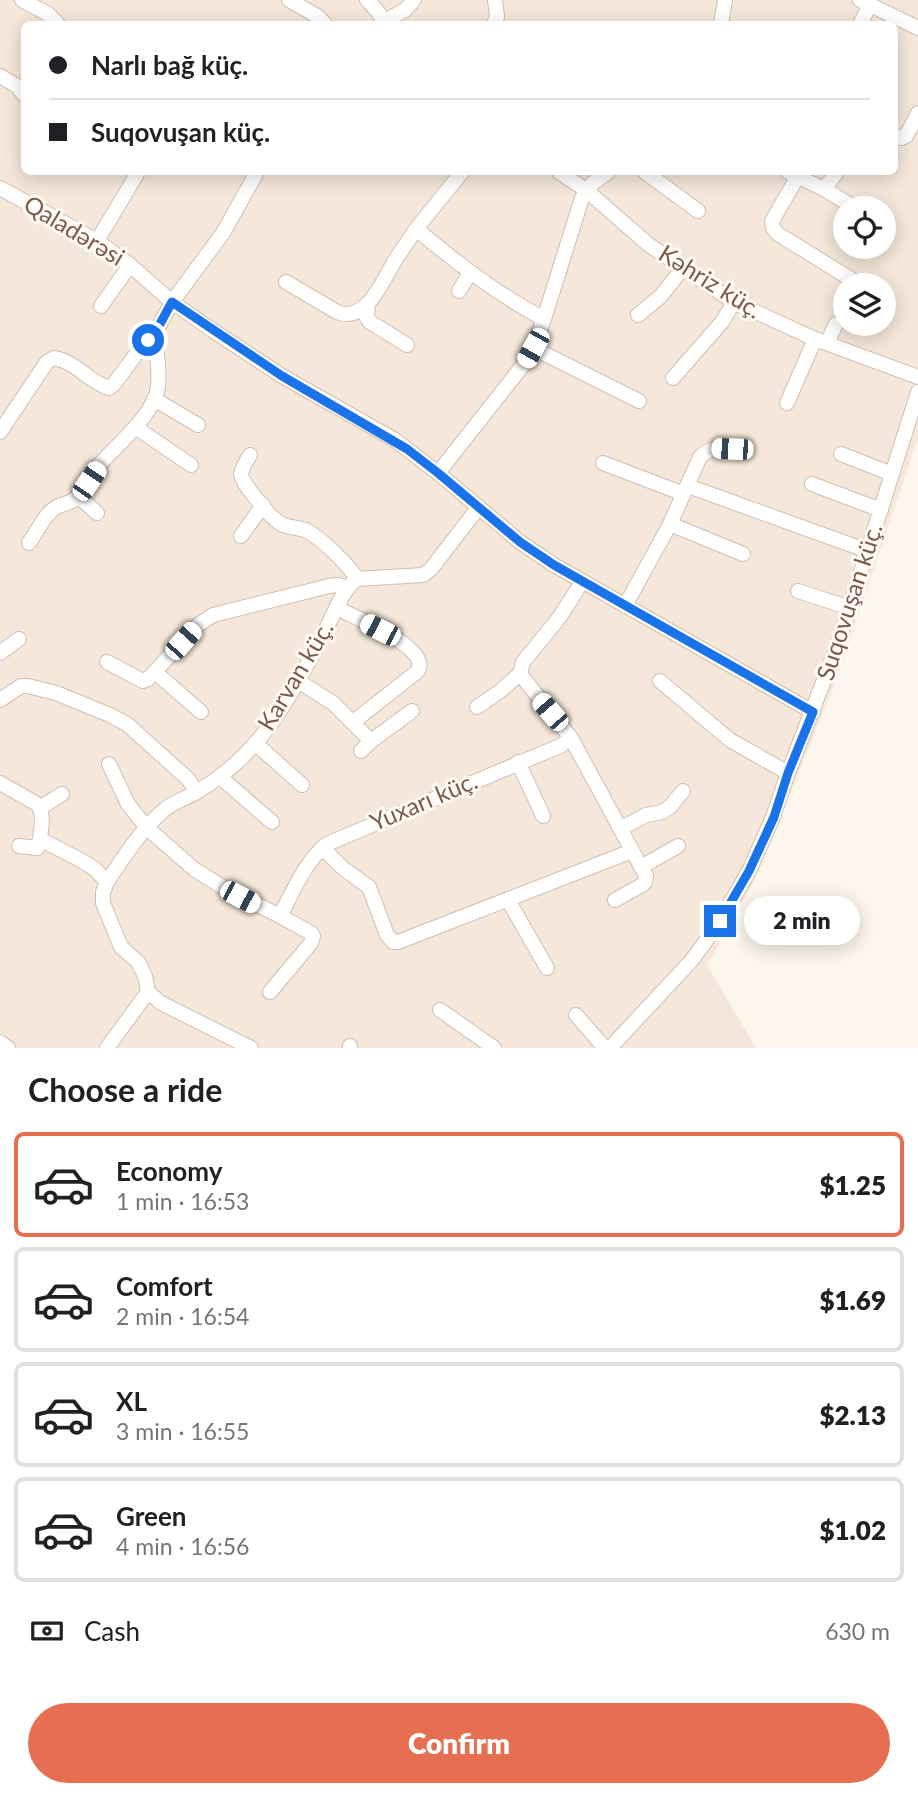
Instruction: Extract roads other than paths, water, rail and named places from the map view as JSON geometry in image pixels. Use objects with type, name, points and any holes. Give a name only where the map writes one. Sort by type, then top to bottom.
[{"type":"street","points":[[22,0],[48,14],[55,21]]},
{"type":"street","points":[[289,0],[322,21]]},
{"type":"street","points":[[367,0],[382,21]]},
{"type":"street","points":[[386,21],[405,10],[414,0]]},
{"type":"street","points":[[495,0],[495,21]]},
{"type":"street","points":[[721,21],[724,0]]},
{"type":"street","points":[[861,21],[865,3],[918,27]]},
{"type":"street","points":[[0,76],[21,91]]},
{"type":"street","points":[[898,137],[906,136],[918,113]]},
{"type":"street","points":[[97,241],[136,175]]},
{"type":"street","points":[[0,431],[47,362],[54,358],[62,359],[101,385],[109,388],[114,384],[155,333],[172,302],[223,233],[255,175]]},
{"type":"street","points":[[286,282],[344,315],[368,304],[416,229],[460,175]]},
{"type":"street","name":"Kəhriz küç.","points":[[564,175],[586,190],[649,245],[734,302],[821,341],[918,377]]},
{"type":"street","points":[[438,473],[524,364],[533,348],[578,209],[586,190],[604,175]]},
{"type":"street","points":[[649,175],[698,211]]},
{"type":"street","points":[[793,175],[772,220],[773,229],[841,273]]},
{"type":"street","points":[[795,175],[835,196]]},
{"type":"street","points":[[824,189],[835,175]]},
{"type":"street","name":"Qaladərəsi","points":[[0,188],[97,241],[130,265],[172,302],[282,376],[395,440],[520,542],[582,582],[813,712]]},
{"type":"street","points":[[416,229],[470,273],[544,319]]},
{"type":"street","points":[[102,306],[130,265]]},
{"type":"street","points":[[638,316],[661,296],[683,268]]},
{"type":"street","points":[[460,291],[470,273]]},
{"type":"street","points":[[673,378],[722,322],[734,302]]},
{"type":"street","points":[[368,304],[367,318],[370,322],[407,345]]},
{"type":"street","points":[[787,404],[821,341],[833,327]]},
{"type":"street","points":[[29,543],[51,511],[78,496],[99,466],[135,427],[154,399],[158,388],[155,333]]},
{"type":"street","points":[[533,348],[639,401]]},
{"type":"street","name":"Suqovuşan küç.","points":[[608,1048],[692,960],[720,921],[749,871],[774,817],[788,773],[838,645],[918,392]]},
{"type":"street","points":[[154,399],[198,425]]},
{"type":"street","points":[[135,427],[191,465]]},
{"type":"street","points":[[625,606],[670,524],[700,457],[712,449],[732,449]]},
{"type":"street","points":[[250,454],[241,472],[242,478],[262,505],[284,526],[308,532],[342,560],[352,570],[353,583]]},
{"type":"street","points":[[841,454],[892,474]]},
{"type":"street","points":[[603,463],[868,551]]},
{"type":"street","points":[[812,484],[881,510]]},
{"type":"street","points":[[78,496],[97,513]]},
{"type":"street","points":[[241,536],[262,505]]},
{"type":"street","points":[[107,662],[143,681],[155,673],[198,625],[214,615],[329,586],[423,575],[431,569],[478,508]]},
{"type":"street","points":[[670,524],[743,554]]},
{"type":"street","points":[[477,707],[520,674],[523,662],[559,618],[582,582]]},
{"type":"street","name":"Karvan küç.","points":[[107,882],[146,827],[166,808],[220,777],[271,724],[353,583]]},
{"type":"street","points":[[798,591],[850,608]]},
{"type":"street","points":[[337,608],[402,641],[421,662],[418,671],[353,722]]},
{"type":"street","points":[[0,653],[19,639]]},
{"type":"street","points":[[155,673],[201,712]]},
{"type":"street","points":[[520,674],[583,757],[646,876],[646,882],[615,900]]},
{"type":"street","points":[[298,681],[333,703],[353,722],[366,746],[411,711]]},
{"type":"street","points":[[660,681],[730,740],[788,773]]},
{"type":"street","points":[[0,700],[21,686],[28,686],[56,693],[110,715],[127,724],[188,779],[197,792]]},
{"type":"street","name":"Yuxarı küç.","points":[[280,916],[306,870],[327,844],[559,746],[571,738]]},
{"type":"street","points":[[255,743],[302,785]]},
{"type":"street","points":[[518,762],[543,816]]},
{"type":"street","points":[[109,764],[128,804],[146,827],[194,869],[224,888],[311,933],[311,943],[270,992]]},
{"type":"street","points":[[220,777],[272,822]]},
{"type":"street","points":[[0,783],[40,808],[42,815],[37,848],[19,846]]},
{"type":"street","points":[[620,829],[646,816],[663,812],[683,791]]},
{"type":"street","points":[[40,808],[62,794]]},
{"type":"street","points":[[40,839],[95,869],[107,882],[103,903],[121,947],[142,969],[148,992],[161,1003],[251,1048]]},
{"type":"street","points":[[641,867],[678,846]]},
{"type":"street","points":[[322,848],[344,869],[369,887],[387,935],[394,942],[632,851]]},
{"type":"street","points":[[508,900],[547,968]]},
{"type":"street","points":[[107,1048],[148,992]]},
{"type":"street","points":[[440,1010],[494,1048]]},
{"type":"street","points":[[576,1015],[608,1048]]},
{"type":"street","points":[[0,1042],[8,1048]]}]
